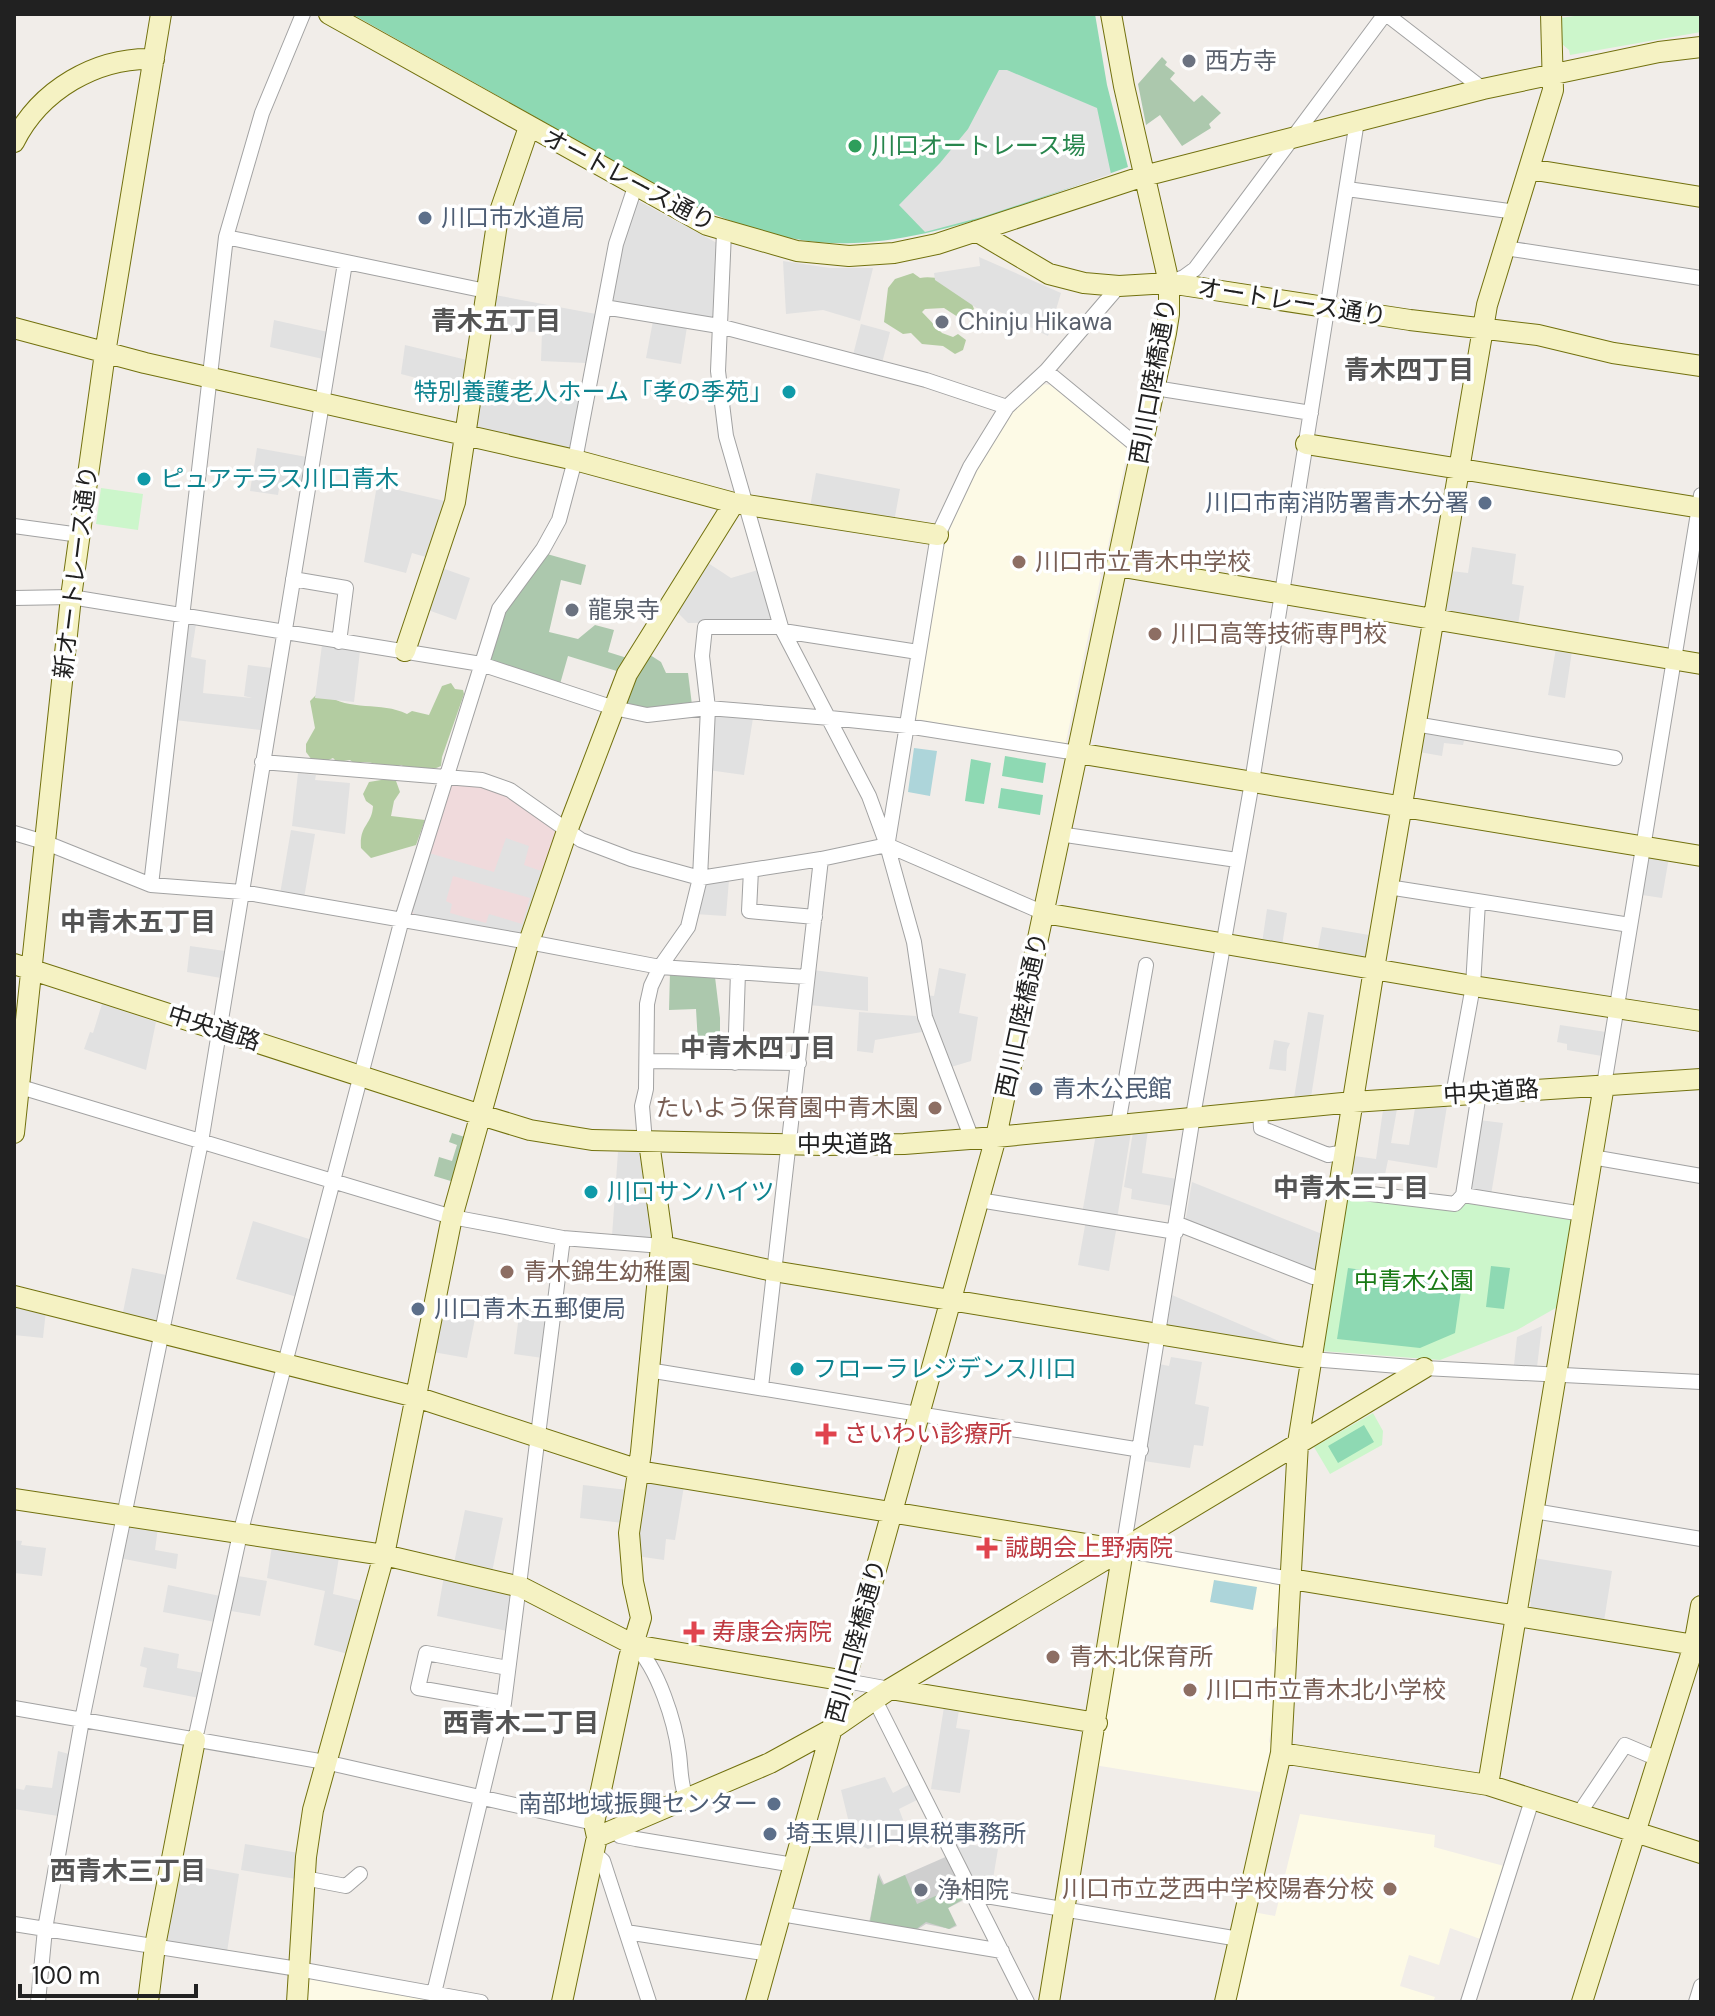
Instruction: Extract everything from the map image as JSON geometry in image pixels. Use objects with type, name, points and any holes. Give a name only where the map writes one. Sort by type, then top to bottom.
[{"type":"street","name":"新オートレース通り","points":[[14,1133],[22,967],[44,842],[71,597],[105,353],[161,14]]},
{"type":"street","points":[[151,885],[226,237],[262,113],[303,14]]},
{"type":"street","name":"オートレース通り","points":[[329,14],[688,217],[724,232],[797,251],[849,256],[914,249],[976,231],[1049,274],[1084,283],[1119,286],[1169,283],[1538,335],[1613,353],[1701,366]]},
{"type":"street","name":"西川口陸橋通り","points":[[756,2002],[996,1137],[1169,314],[1169,283],[1111,14]]},
{"type":"street","points":[[1169,283],[1195,269],[1386,14],[1483,89]]},
{"type":"street","points":[[1225,2002],[1281,1753],[1298,1443],[1374,969],[1487,305],[1553,90],[1551,14]]},
{"type":"street","points":[[976,231],[1144,176],[1483,89],[1659,52],[1701,47]]},
{"type":"street","points":[[14,142],[19,122],[77,76],[130,58],[154,59]]},
{"type":"street","points":[[1049,2002],[1097,1723],[1193,1116],[1252,782],[1357,121]]},
{"type":"street","points":[[405,651],[455,502],[501,202],[529,127]]},
{"type":"street","points":[[1529,169],[1701,197]]},
{"type":"street","points":[[148,2002],[155,1946],[195,1740],[240,1534],[402,919],[499,609],[543,549],[559,520],[575,460],[616,244],[635,187]]},
{"type":"street","points":[[1347,189],[1516,212]]},
{"type":"street","points":[[724,232],[718,371],[739,504],[782,629],[869,796],[887,845],[914,942],[925,1017],[972,1139]]},
{"type":"street","points":[[226,237],[486,291]]},
{"type":"street","points":[[1505,248],[1701,278]]},
{"type":"street","points":[[38,2002],[45,1929],[82,1720],[201,1142],[345,263]]},
{"type":"street","points":[[887,845],[938,535],[970,467],[1007,407],[1046,371],[1119,286]]},
{"type":"street","points":[[604,307],[719,326],[926,380],[1007,407]]},
{"type":"street","points":[[14,328],[210,378],[575,460],[739,504],[938,535]]},
{"type":"street","points":[[1046,371],[1142,450]]},
{"type":"street","points":[[1155,388],[1311,413]]},
{"type":"street","points":[[1306,444],[1700,503],[1488,1785]]},
{"type":"street","points":[[297,2002],[304,1878],[313,1810],[384,1555],[452,1217],[529,942],[567,831],[627,674],[643,645],[739,504]]},
{"type":"street","points":[[14,526],[80,535]]},
{"type":"street","points":[[1117,566],[1701,664]]},
{"type":"street","points":[[293,579],[346,588],[339,642]]},
{"type":"street","points":[[14,598],[71,597],[481,664],[614,708],[647,715],[708,708],[907,726],[1701,856]]},
{"type":"street","points":[[562,2002],[599,1835],[641,1618],[633,1582],[629,1533],[662,1246],[642,1106],[646,1089],[647,1004],[660,967],[688,927],[700,878],[708,708],[702,656],[705,627],[782,629],[918,652]]},
{"type":"street","points":[[1415,724],[1615,758]]},
{"type":"street","points":[[262,762],[482,780],[510,790],[581,840],[631,859],[700,878],[887,845],[1044,913],[1473,986],[1701,1021]]},
{"type":"street","points":[[14,833],[151,885],[242,892],[660,967],[807,977]]},
{"type":"street","points":[[1059,834],[1237,860]]},
{"type":"street","points":[[761,1387],[821,859]]},
{"type":"street","points":[[751,870],[749,911],[815,917]]},
{"type":"street","points":[[1388,887],[1630,925]]},
{"type":"street","points":[[1453,1095],[1473,986],[1478,902]]},
{"type":"street","points":[[1118,1124],[1146,965]]},
{"type":"street","name":"中央道路","points":[[22,967],[481,1115],[563,1137],[647,1142],[904,1144],[1353,1102],[1701,1079]]},
{"type":"street","points":[[735,1063],[738,972]]},
{"type":"street","points":[[647,1061],[799,1063]]},
{"type":"street","points":[[16,1086],[452,1217],[563,1238],[662,1246],[773,1271],[1311,1359],[1701,1382]]},
{"type":"street","points":[[1338,1190],[1455,1204],[1463,1195],[1479,1093]]},
{"type":"street","points":[[1260,1111],[1261,1128],[1328,1155],[1345,1152]]},
{"type":"street","points":[[1592,1157],[1701,1176]]},
{"type":"street","points":[[1463,1195],[1583,1214]]},
{"type":"street","points":[[979,1200],[1177,1228],[1313,1277]]},
{"type":"street","points":[[434,1993],[504,1703],[563,1238]]},
{"type":"street","points":[[14,1296],[416,1397],[637,1469],[1698,1646]]},
{"type":"street","points":[[599,1835],[770,1763],[832,1729],[883,1694],[1424,1368]]},
{"type":"street","points":[[648,1370],[1141,1450]]},
{"type":"street","points":[[14,1499],[384,1555],[521,1587],[634,1645],[846,1681],[883,1694],[1097,1723]]},
{"type":"street","points":[[1534,1511],[1701,1539]]},
{"type":"street","points":[[1582,2002],[1658,1759],[1698,1646],[1701,1606]]},
{"type":"street","points":[[634,1645],[644,1655],[669,1711],[686,1797]]},
{"type":"street","points":[[504,1703],[418,1688],[426,1653],[508,1668]]},
{"type":"street","points":[[883,1694],[1027,2002]]},
{"type":"street","points":[[14,1708],[325,1762],[482,1798],[599,1835],[794,1865]]},
{"type":"street","points":[[1578,1815],[1625,1745],[1658,1759]]},
{"type":"street","points":[[1281,1753],[1488,1785],[1701,1853]]},
{"type":"street","points":[[1468,2002],[1532,1800]]},
{"type":"street","points":[[599,1835],[603,1861],[649,2002]]},
{"type":"street","points":[[304,1878],[346,1886],[360,1874]]},
{"type":"street","points":[[974,1894],[1239,1939]]},
{"type":"street","points":[[781,1914],[1002,1951]]},
{"type":"street","points":[[14,1924],[298,1969],[481,2002]]},
{"type":"street","points":[[626,1932],[770,1954]]},
{"type":"street","points":[[1696,2002],[1701,1986]]},
{"type":"shaded area","points":[[999,70],[1007,70],[1097,108],[1111,174],[982,217],[925,232],[899,205],[968,129]]},
{"type":"shaded area","points":[[639,201],[717,243],[714,316],[711,320],[613,304],[610,299],[621,246],[635,202]]},
{"type":"shaded area","points":[[979,257],[1061,293],[1048,336],[994,309],[987,315],[935,280],[934,273],[980,266]]},
{"type":"shaded area","points":[[783,261],[830,268],[873,268],[860,321],[823,310],[786,314]]},
{"type":"shaded area","points":[[495,295],[596,314],[586,363],[541,361],[542,332],[489,331]]},
{"type":"shaded area","points":[[274,320],[328,332],[323,359],[270,347]]},
{"type":"shaded area","points":[[653,321],[687,327],[681,364],[646,358]]},
{"type":"shaded area","points":[[861,324],[890,332],[882,363],[853,355]]},
{"type":"shaded area","points":[[405,345],[467,360],[463,390],[401,374]]},
{"type":"shaded area","name":"川口市立青木中学校","points":[[1041,384],[1051,385],[1128,449],[1107,551],[1100,554],[1097,570],[1101,575],[1065,746],[917,719],[914,715],[943,540],[977,466],[1012,412]]},
{"type":"shaded area","points":[[482,388],[580,397],[570,447],[565,450],[479,430],[476,426]]},
{"type":"shaded area","points":[[257,448],[307,457],[302,486],[280,483],[278,495],[250,491]]},
{"type":"shaded area","points":[[816,473],[900,489],[894,522],[810,507]]},
{"type":"shaded area","points":[[377,485],[449,502],[429,558],[412,553],[406,573],[364,562]]},
{"type":"shaded area","points":[[1472,547],[1516,554],[1512,584],[1524,586],[1518,625],[1447,613],[1444,608],[1451,571],[1468,573]]},
{"type":"shaded area","points":[[705,561],[731,578],[758,570],[771,617],[768,622],[688,623],[674,609]]},
{"type":"shaded area","points":[[442,568],[470,578],[456,620],[428,610]]},
{"type":"shaded area","points":[[196,624],[191,657],[206,660],[203,693],[252,698],[244,696],[248,665],[272,668],[261,730],[175,720],[186,626]]},
{"type":"shaded area","points":[[322,645],[360,651],[354,702],[315,698]]},
{"type":"shaded area","points":[[1556,648],[1572,651],[1565,698],[1548,695]]},
{"type":"shaded area","points":[[711,714],[753,718],[744,775],[708,770]]},
{"type":"shaded area","points":[[1423,732],[1465,736],[1463,745],[1444,743],[1442,756],[1419,752]]},
{"type":"shaded area","points":[[298,773],[316,775],[315,780],[350,783],[345,834],[292,826]]},
{"type":"shaded area","points":[[455,783],[483,787],[510,797],[556,831],[558,836],[525,933],[520,935],[414,916],[411,912],[450,787]]},
{"type":"shaded area","points":[[291,830],[315,834],[304,898],[280,894]]},
{"type":"shaded area","points":[[506,838],[529,846],[524,865],[544,872],[524,932],[520,934],[416,916],[412,911],[429,853],[494,872]],"holes":[[[453,876],[530,898],[522,924],[489,914],[486,923],[450,913],[452,904],[446,901]]]},
{"type":"shaded area","points":[[1652,854],[1669,857],[1662,898],[1642,895],[1648,859]]},
{"type":"shaded area","points":[[729,880],[726,916],[695,914],[700,885]]},
{"type":"shaded area","points":[[1267,909],[1287,913],[1282,946],[1262,943]]},
{"type":"shaded area","points":[[1322,927],[1369,935],[1365,961],[1317,953]]},
{"type":"shaded area","points":[[190,946],[225,951],[221,978],[187,972]]},
{"type":"shaded area","points":[[939,968],[966,974],[959,1013],[978,1017],[971,1061],[951,1067],[929,1012],[926,995],[934,996]]},
{"type":"shaded area","points":[[813,970],[868,977],[868,1011],[809,1005]]},
{"type":"shaded area","points":[[102,1004],[156,1022],[146,1070],[84,1049],[90,1032],[93,1033]]},
{"type":"shaded area","points":[[859,1012],[916,1016],[922,1032],[875,1040],[873,1053],[857,1051]]},
{"type":"shaded area","points":[[1308,1012],[1324,1015],[1311,1097],[1294,1098]]},
{"type":"shaded area","points":[[1560,1025],[1606,1032],[1602,1056],[1567,1050],[1567,1044],[1557,1042]]},
{"type":"shaded area","points":[[1274,1040],[1290,1043],[1286,1071],[1269,1069]]},
{"type":"shaded area","points":[[1447,1106],[1437,1168],[1388,1160],[1384,1179],[1351,1174],[1354,1156],[1376,1159],[1383,1110],[1397,1109],[1391,1143],[1409,1145],[1415,1108]]},
{"type":"shaded area","points":[[1479,1120],[1503,1123],[1491,1195],[1471,1192]]},
{"type":"shaded area","points":[[1148,1130],[1142,1173],[1177,1179],[1172,1206],[1131,1199],[1132,1189],[1124,1187],[1133,1132]]},
{"type":"shaded area","points":[[1131,1132],[1117,1219],[1082,1214],[1096,1134]]},
{"type":"shaded area","points":[[618,1152],[644,1152],[655,1237],[652,1240],[612,1236]]},
{"type":"shaded area","points":[[1192,1182],[1322,1234],[1315,1273],[1185,1223]]},
{"type":"shaded area","points":[[1086,1220],[1117,1225],[1109,1271],[1078,1265]]},
{"type":"shaded area","points":[[253,1221],[312,1240],[297,1297],[236,1279]]},
{"type":"shaded area","points":[[132,1268],[166,1275],[156,1321],[152,1324],[122,1317]]},
{"type":"shaded area","points":[[1172,1295],[1288,1345],[1288,1349],[1171,1328],[1167,1325]]},
{"type":"shaded area","points":[[521,1300],[550,1304],[543,1358],[514,1354]]},
{"type":"shaded area","points":[[14,1303],[46,1310],[43,1338],[14,1335]]},
{"type":"shaded area","points":[[441,1307],[476,1314],[467,1358],[433,1352]]},
{"type":"shaded area","points":[[1542,1326],[1537,1367],[1514,1365],[1517,1337]]},
{"type":"shaded area","points":[[1171,1357],[1202,1362],[1195,1404],[1209,1407],[1203,1446],[1194,1445],[1190,1468],[1144,1461],[1159,1364],[1169,1366]]},
{"type":"shaded area","points":[[644,1479],[684,1486],[675,1540],[666,1539],[664,1560],[636,1556]]},
{"type":"shaded area","points":[[583,1485],[628,1490],[623,1523],[580,1518]]},
{"type":"shaded area","points":[[465,1510],[503,1518],[492,1572],[454,1563]]},
{"type":"shaded area","points":[[129,1523],[158,1528],[155,1550],[178,1554],[176,1569],[119,1558]]},
{"type":"shaded area","points":[[14,1540],[22,1541],[21,1545],[46,1548],[42,1576],[14,1573]]},
{"type":"shaded area","points":[[272,1546],[339,1557],[333,1594],[363,1601],[348,1654],[314,1645],[325,1591],[267,1578]]},
{"type":"shaded area","points":[[1534,1558],[1612,1571],[1604,1621],[1530,1608],[1531,1602],[1527,1601]]},
{"type":"shaded area","name":"川口市立青木北小学校","points":[[1133,1559],[1277,1584],[1281,1588],[1277,1626],[1272,1630],[1275,1655],[1271,1746],[1260,1792],[1094,1765],[1127,1563]]},
{"type":"shaded area","points":[[238,1576],[267,1581],[260,1616],[231,1611]]},
{"type":"shaded area","points":[[444,1576],[509,1592],[512,1596],[507,1631],[437,1616]]},
{"type":"shaded area","points":[[168,1585],[220,1596],[215,1622],[163,1612]]},
{"type":"shaded area","points":[[144,1647],[179,1654],[177,1668],[204,1673],[199,1698],[143,1687],[147,1668],[140,1666]]},
{"type":"shaded area","points":[[944,1707],[959,1710],[956,1728],[970,1730],[960,1793],[931,1789]]},
{"type":"shaded area","points":[[58,1751],[69,1754],[58,1816],[14,1809],[14,1788],[24,1790],[26,1785],[52,1788]]},
{"type":"shaded area","points":[[885,1777],[893,1793],[912,1783],[919,1799],[899,1809],[908,1833],[868,1849],[854,1842],[855,1826],[849,1823],[841,1790]]},
{"type":"shaded area","name":"川口市立芝西中学校陽春分校","points":[[1300,1814],[1435,1835],[1434,1847],[1504,1866],[1483,1940],[1450,1928],[1439,1965],[1409,1955],[1400,1986],[1435,1997],[1433,2002],[1233,2002],[1253,1912],[1275,1916]]},
{"type":"shaded area","points":[[960,1843],[998,1849],[991,1891],[976,1888],[954,1846]]},
{"type":"shaded area","points":[[245,1844],[299,1853],[296,1879],[241,1870]]},
{"type":"shaded area","name":"浄相院","points":[[950,1855],[970,1897],[948,1908],[957,1926],[950,1929],[926,1924],[915,1931],[869,1923],[879,1873],[884,1884]]},
{"type":"shaded area","points":[[178,1863],[239,1874],[227,1952],[166,1942]]},
{"type":"shaded area","points":[[310,1975],[452,2002],[305,2002],[306,1978]]},
{"type":"green space","name":"川口オートレース場","points":[[352,14],[1095,14],[1107,85],[1128,167],[993,215],[923,234],[854,243],[814,242],[775,235],[699,208]]},
{"type":"green space","points":[[1589,14],[1701,14],[1701,32],[1570,55],[1562,44],[1560,18]]},
{"type":"green space","points":[[1162,57],[1167,62],[1165,65],[1175,73],[1170,79],[1194,102],[1202,95],[1221,113],[1209,124],[1211,128],[1182,146],[1160,115],[1146,125],[1138,84]]},
{"type":"green space","points":[[913,273],[920,278],[936,278],[953,284],[971,301],[974,309],[961,319],[944,308],[925,309],[922,312],[942,333],[953,337],[958,334],[966,340],[963,350],[955,354],[943,346],[922,344],[911,333],[903,334],[884,322],[888,288],[895,279]]},
{"type":"green space","points":[[101,488],[143,494],[138,530],[96,524]]},
{"type":"green space","points":[[547,554],[586,565],[581,585],[561,580],[549,632],[578,639],[595,625],[614,630],[608,652],[627,658],[620,672],[568,656],[560,684],[490,661],[489,656],[506,608]]},
{"type":"green space","points":[[647,653],[661,662],[666,673],[688,673],[692,705],[642,711],[625,705]]},
{"type":"green space","points":[[451,683],[455,689],[463,690],[464,694],[441,766],[421,770],[401,765],[355,764],[350,760],[337,762],[333,758],[324,762],[312,760],[306,752],[306,744],[315,728],[310,701],[317,694],[326,694],[355,705],[429,715],[442,686]]},
{"type":"green space","points":[[1005,756],[1046,763],[1043,783],[1002,776]]},
{"type":"green space","points":[[971,759],[991,763],[984,804],[965,801]]},
{"type":"green space","points":[[396,781],[400,792],[394,801],[391,816],[425,820],[416,845],[371,858],[361,848],[362,834],[373,806],[363,794],[369,782]]},
{"type":"green space","points":[[1001,788],[1043,795],[1040,815],[998,808]]},
{"type":"green space","points":[[670,972],[715,977],[720,1018],[720,1059],[710,1059],[710,1043],[698,1043],[696,1009],[669,1010]]},
{"type":"green space","points":[[452,1133],[468,1138],[454,1182],[434,1176],[439,1157],[452,1161],[457,1145],[449,1142]]},
{"type":"green space","name":"中青木公園","points":[[1350,1196],[1467,1201],[1571,1217],[1576,1221],[1561,1305],[1517,1330],[1440,1360],[1321,1351],[1346,1199]]},
{"type":"green space","points":[[1491,1266],[1510,1268],[1504,1309],[1486,1307]]},
{"type":"green space","points":[[1348,1268],[1462,1284],[1455,1333],[1420,1348],[1337,1339]]},
{"type":"green space","points":[[1373,1413],[1383,1431],[1382,1445],[1330,1474],[1314,1447]]},
{"type":"green space","points":[[1364,1425],[1374,1442],[1338,1463],[1328,1446]]},
{"type":"green space","name":"浄相院","points":[[878,1875],[883,1885],[905,1875],[917,1904],[961,1885],[967,1897],[948,1908],[956,1925],[949,1929],[926,1922],[915,1930],[870,1922]]},
{"type":"water","points":[[914,748],[937,751],[930,796],[908,792]]},
{"type":"water","points":[[1214,1580],[1257,1587],[1253,1610],[1210,1602]]},
{"type":"place","name":"西方寺","points":[[1189,61]]},
{"type":"place","name":"川口オートレース場","points":[[855,146]]},
{"type":"place","name":"川口市水道局","points":[[425,218]]},
{"type":"place","name":"Chinju Hikawa","points":[[942,322]]},
{"type":"place","name":"特別養護老人ホーム「孝の季苑」","points":[[789,392]]},
{"type":"place","name":"ピュアテラス川口青木","points":[[144,479]]},
{"type":"place","name":"川口市南消防署青木分署","points":[[1485,503]]},
{"type":"place","name":"川口市立青木中学校","points":[[1019,562]]},
{"type":"place","name":"龍泉寺","points":[[572,610]]},
{"type":"place","name":"川口高等技術専門校","points":[[1155,634]]},
{"type":"place","name":"青木公民館","points":[[1036,1089]]},
{"type":"place","name":"たいよう保育園中青木園","points":[[935,1108]]},
{"type":"place","name":"川口サンハイツ","points":[[591,1192]]},
{"type":"place","name":"青木錦生幼稚園","points":[[507,1272]]},
{"type":"place","name":"川口青木五郵便局","points":[[418,1309]]},
{"type":"place","name":"フローラレジデンス川口","points":[[797,1369]]},
{"type":"place","name":"さいわい診療所","points":[[826,1434]]},
{"type":"place","name":"誠朗会上野病院","points":[[987,1548]]},
{"type":"place","name":"寿康会病院","points":[[694,1632]]},
{"type":"place","name":"青木北保育所","points":[[1053,1657]]},
{"type":"place","name":"川口市立青木北小学校","points":[[1190,1690]]},
{"type":"place","name":"南部地域振興センター","points":[[774,1804]]},
{"type":"place","name":"埼玉県川口県税事務所","points":[[770,1834]]},
{"type":"place","name":"川口市立芝西中学校陽春分校","points":[[1390,1889]]},
{"type":"place","name":"浄相院","points":[[921,1890]]},
{"type":"district","name":"青木五丁目","points":[[496,321]]},
{"type":"district","name":"青木四丁目","points":[[1409,370]]},
{"type":"district","name":"中青木五丁目","points":[[138,922]]},
{"type":"district","name":"中青木四丁目","points":[[758,1048]]},
{"type":"district","name":"中青木三丁目","points":[[1351,1188]]},
{"type":"district","name":"西青木二丁目","points":[[521,1723]]},
{"type":"district","name":"西青木三丁目","points":[[128,1871]]}]
